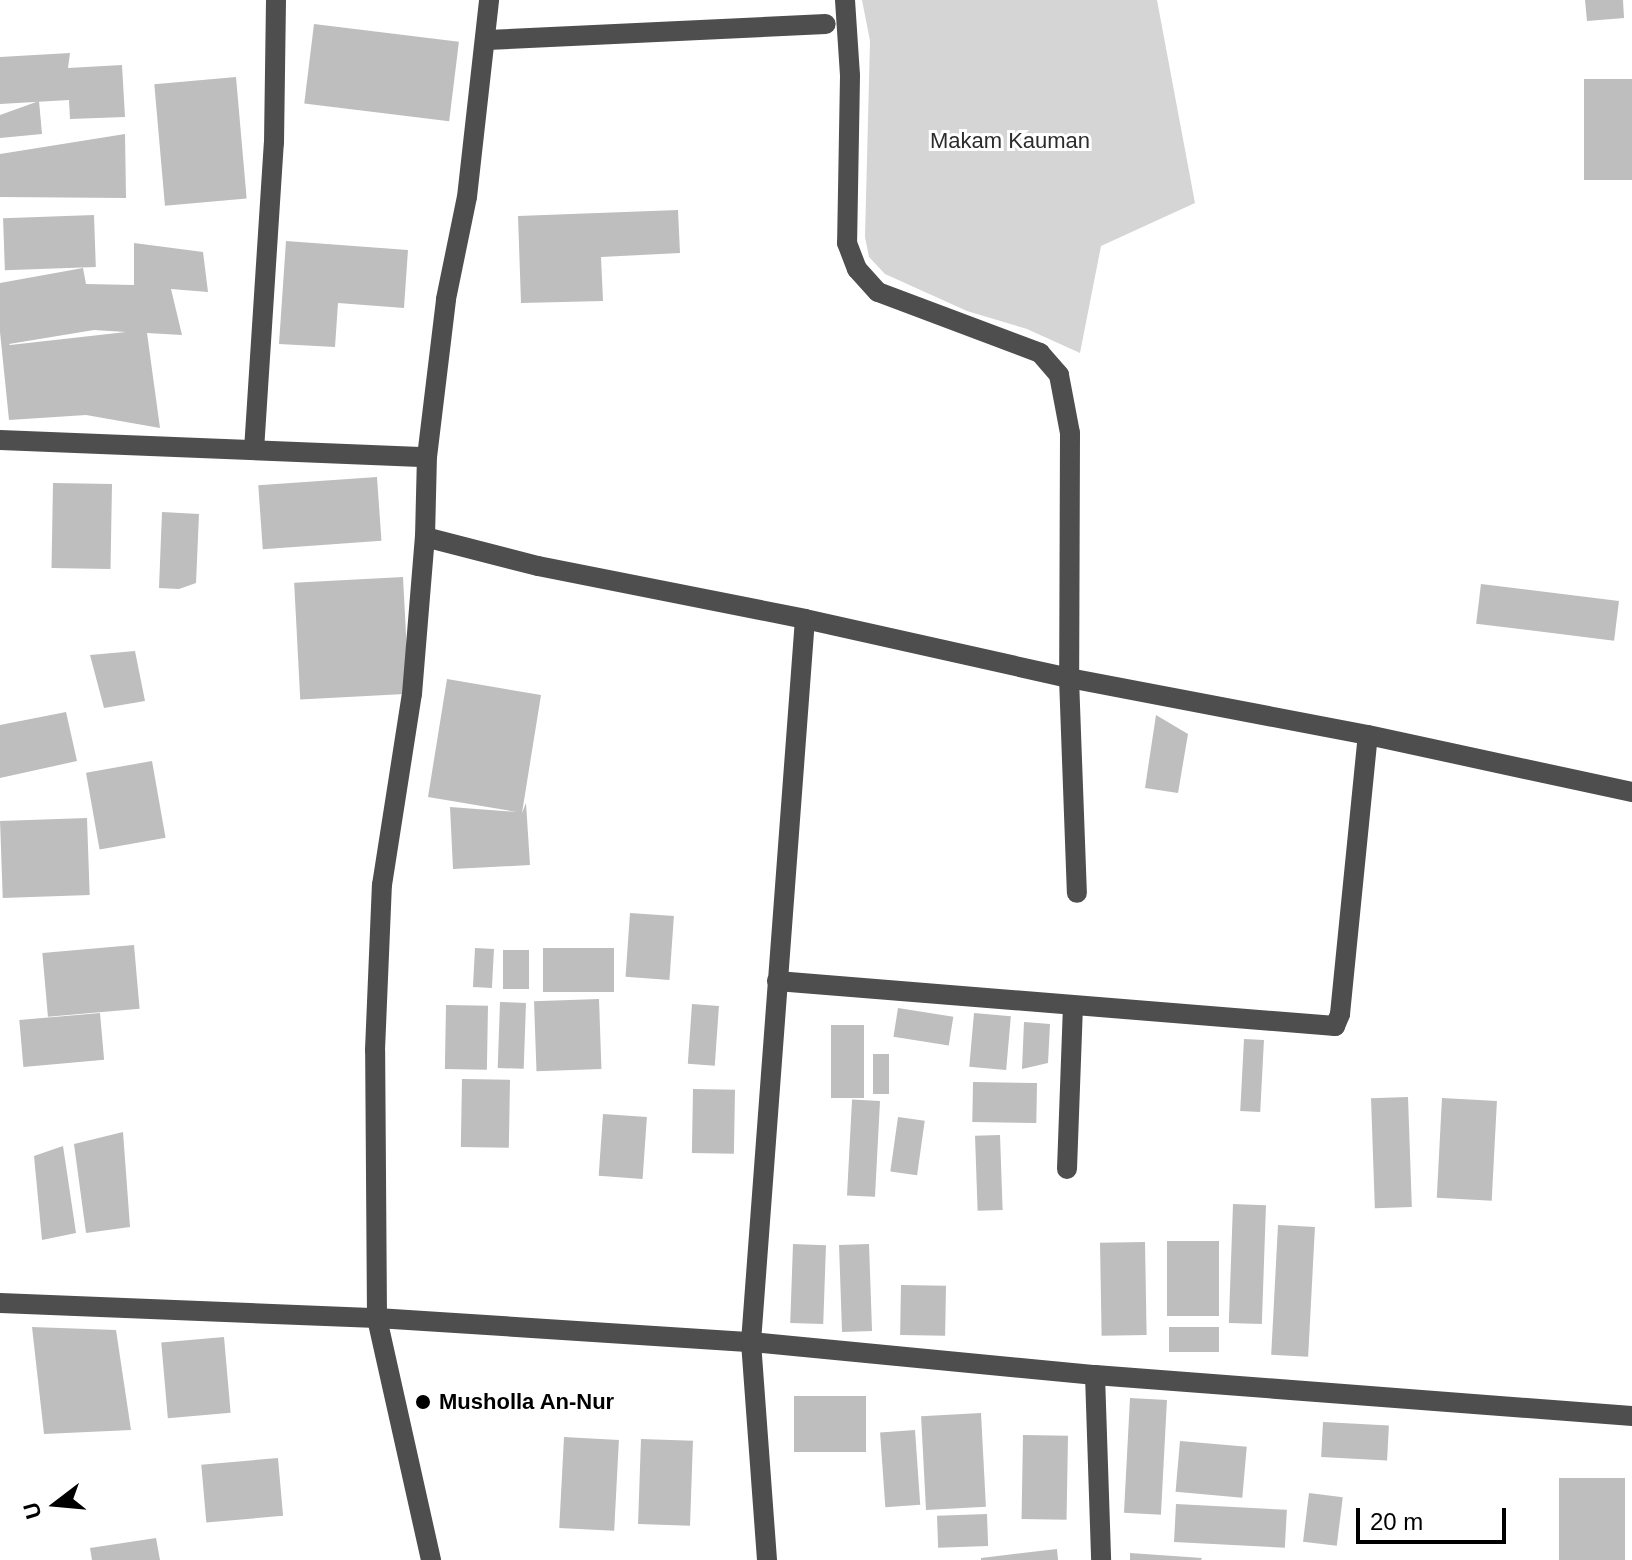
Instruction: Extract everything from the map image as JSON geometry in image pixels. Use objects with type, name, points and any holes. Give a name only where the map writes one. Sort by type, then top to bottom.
[{"type":"street","points":[[254,450],[274,143],[276,0]]},
{"type":"street","points":[[431,1560],[377,1318],[375,1050],[382,885],[412,694],[425,537],[427,457],[446,299],[467,197],[487,40],[489,0]]},
{"type":"street","points":[[845,0],[850,76],[847,243],[857,269],[878,292],[1040,353],[1059,375],[1070,433],[1069,678],[1077,893]]},
{"type":"street","points":[[487,40],[826,24]]},
{"type":"street","points":[[0,440],[427,457]]},
{"type":"street","points":[[425,537],[538,566],[805,619],[1069,678],[1368,735],[1632,792]]},
{"type":"street","points":[[767,1560],[751,1342],[805,619]]},
{"type":"street","points":[[777,981],[1328,1026],[1339,1022],[1368,735]]},
{"type":"street","points":[[1067,1169],[1073,1007]]},
{"type":"street","points":[[0,1303],[377,1318],[751,1342],[1095,1375],[1632,1416]]},
{"type":"street","points":[[1095,1375],[1101,1560]]},
{"type":"green space","name":"Makam Kauman","points":[[862,0],[1157,0],[1195,203],[1101,246],[1080,353],[1027,329],[967,311],[885,274],[869,257],[865,237],[870,41]]},
{"type":"building","points":[[1585,0],[1623,0],[1624,18],[1587,21]]},
{"type":"building","points":[[314,24],[459,42],[449,121],[304,103]]},
{"type":"building","points":[[70,53],[68,68],[122,65],[125,117],[70,119],[69,100],[0,104],[0,57]]},
{"type":"building","points":[[236,77],[247,199],[165,206],[154,84]]},
{"type":"building","points":[[1584,79],[1632,79],[1632,180],[1584,180]]},
{"type":"building","points":[[39,101],[42,134],[0,138],[0,115]]},
{"type":"building","points":[[125,134],[126,198],[0,197],[0,154]]},
{"type":"building","points":[[678,210],[680,253],[601,257],[603,301],[521,303],[518,216]]},
{"type":"building","points":[[94,215],[96,267],[5,270],[3,218]]},
{"type":"building","points":[[286,241],[408,250],[404,308],[338,303],[335,347],[279,344]]},
{"type":"building","points":[[134,243],[203,252],[208,292],[171,289],[182,335],[147,333],[160,428],[86,415],[9,420],[0,332],[0,283],[83,268],[86,284],[134,285]],"holes":[[[94,330],[126,332],[10,345],[9,344]]]},
{"type":"building","points":[[377,477],[381,541],[263,549],[258,485]]},
{"type":"building","points":[[53,483],[112,484],[111,569],[52,568]]},
{"type":"building","points":[[162,512],[199,514],[196,583],[179,589],[159,588]]},
{"type":"building","points":[[403,577],[409,694],[300,700],[294,583]]},
{"type":"building","points":[[1481,584],[1619,601],[1614,641],[1476,624]]},
{"type":"building","points":[[135,651],[145,701],[104,708],[90,655]]},
{"type":"building","points":[[447,679],[541,695],[522,813],[526,803],[530,865],[453,869],[450,807],[517,812],[428,797]]},
{"type":"building","points":[[66,712],[77,761],[0,778],[0,725]]},
{"type":"building","points":[[1156,715],[1188,734],[1178,793],[1145,788]]},
{"type":"building","points":[[152,761],[166,838],[100,849],[86,773]]},
{"type":"building","points":[[87,818],[90,895],[3,898],[0,821]]},
{"type":"building","points":[[630,913],[674,916],[669,980],[626,977]]},
{"type":"building","points":[[134,945],[140,1009],[48,1017],[42,953]]},
{"type":"building","points":[[475,948],[494,949],[492,988],[473,987]]},
{"type":"building","points":[[543,948],[614,948],[614,992],[543,992]]},
{"type":"building","points":[[503,950],[529,950],[529,989],[503,989]]},
{"type":"building","points":[[599,999],[601,1069],[536,1071],[534,1001]]},
{"type":"building","points":[[500,1002],[526,1003],[524,1069],[498,1068]]},
{"type":"building","points":[[692,1004],[719,1006],[715,1066],[688,1064]]},
{"type":"building","points":[[446,1005],[488,1006],[487,1070],[445,1069]]},
{"type":"building","points":[[898,1008],[953,1017],[949,1045],[893,1037]]},
{"type":"building","points":[[100,1013],[104,1060],[23,1067],[19,1020]]},
{"type":"building","points":[[974,1013],[1011,1016],[1006,1070],[969,1067]]},
{"type":"building","points":[[1024,1022],[1050,1024],[1048,1063],[1022,1069]]},
{"type":"building","points":[[831,1025],[864,1025],[864,1098],[831,1098]]},
{"type":"building","points":[[1244,1039],[1264,1040],[1260,1112],[1240,1111]]},
{"type":"building","points":[[873,1054],[889,1054],[889,1094],[873,1094]]},
{"type":"building","points":[[462,1079],[510,1080],[509,1148],[461,1147]]},
{"type":"building","points":[[973,1082],[1037,1083],[1036,1123],[972,1122]]},
{"type":"building","points":[[693,1089],[735,1090],[734,1154],[692,1153]]},
{"type":"building","points":[[1408,1097],[1412,1207],[1375,1208],[1371,1098]]},
{"type":"building","points":[[1442,1098],[1497,1101],[1492,1201],[1437,1198]]},
{"type":"building","points":[[852,1100],[880,1101],[875,1197],[847,1195]]},
{"type":"building","points":[[603,1114],[647,1117],[643,1179],[599,1176]]},
{"type":"building","points":[[898,1117],[925,1121],[917,1175],[890,1171]]},
{"type":"building","points":[[123,1132],[130,1227],[86,1233],[74,1144]]},
{"type":"building","points":[[1000,1135],[1003,1210],[978,1211],[975,1136]]},
{"type":"building","points":[[63,1146],[76,1233],[42,1240],[34,1156]]},
{"type":"building","points":[[1233,1204],[1266,1205],[1262,1324],[1229,1323]]},
{"type":"building","points":[[1278,1225],[1315,1227],[1308,1357],[1271,1355]]},
{"type":"building","points":[[1167,1241],[1219,1241],[1219,1316],[1167,1316]]},
{"type":"building","points":[[1145,1242],[1147,1335],[1102,1336],[1100,1243]]},
{"type":"building","points":[[793,1244],[826,1245],[823,1324],[790,1323]]},
{"type":"building","points":[[869,1244],[872,1331],[842,1332],[839,1245]]},
{"type":"building","points":[[901,1285],[946,1286],[945,1336],[900,1335]]},
{"type":"building","points":[[32,1327],[116,1330],[131,1430],[44,1434]]},
{"type":"building","points":[[1169,1327],[1219,1327],[1219,1352],[1169,1352]]},
{"type":"building","points":[[224,1337],[231,1413],[168,1418],[161,1342]]},
{"type":"building","points":[[794,1396],[866,1396],[866,1452],[794,1452]]},
{"type":"building","points":[[1130,1398],[1167,1400],[1161,1515],[1124,1513]]},
{"type":"building","points":[[981,1413],[986,1507],[926,1510],[921,1416]]},
{"type":"building","points":[[1323,1422],[1389,1425],[1387,1460],[1321,1457]]},
{"type":"building","points":[[915,1430],[920,1505],[885,1507],[880,1432]]},
{"type":"building","points":[[1023,1435],[1068,1436],[1067,1520],[1022,1519]]},
{"type":"building","points":[[564,1437],[619,1440],[614,1531],[559,1528]]},
{"type":"building","points":[[641,1439],[693,1441],[690,1526],[638,1524]]},
{"type":"building","points":[[1180,1441],[1247,1447],[1242,1498],[1176,1492]]},
{"type":"building","points":[[278,1458],[283,1516],[206,1522],[201,1465]]},
{"type":"building","points":[[1559,1478],[1625,1478],[1625,1560],[1559,1560]]},
{"type":"building","points":[[1309,1493],[1343,1497],[1337,1546],[1303,1542]]},
{"type":"building","points":[[1176,1504],[1287,1510],[1285,1548],[1174,1542]]},
{"type":"building","points":[[987,1514],[988,1546],[938,1548],[937,1516]]},
{"type":"building","points":[[156,1538],[160,1560],[92,1560],[90,1548]]},
{"type":"building","points":[[1057,1549],[1058,1560],[981,1560],[981,1558]]},
{"type":"building","points":[[1130,1553],[1202,1558],[1130,1560]]},
{"type":"place","name":"Musholla An-Nur","points":[[423,1402]]}]
